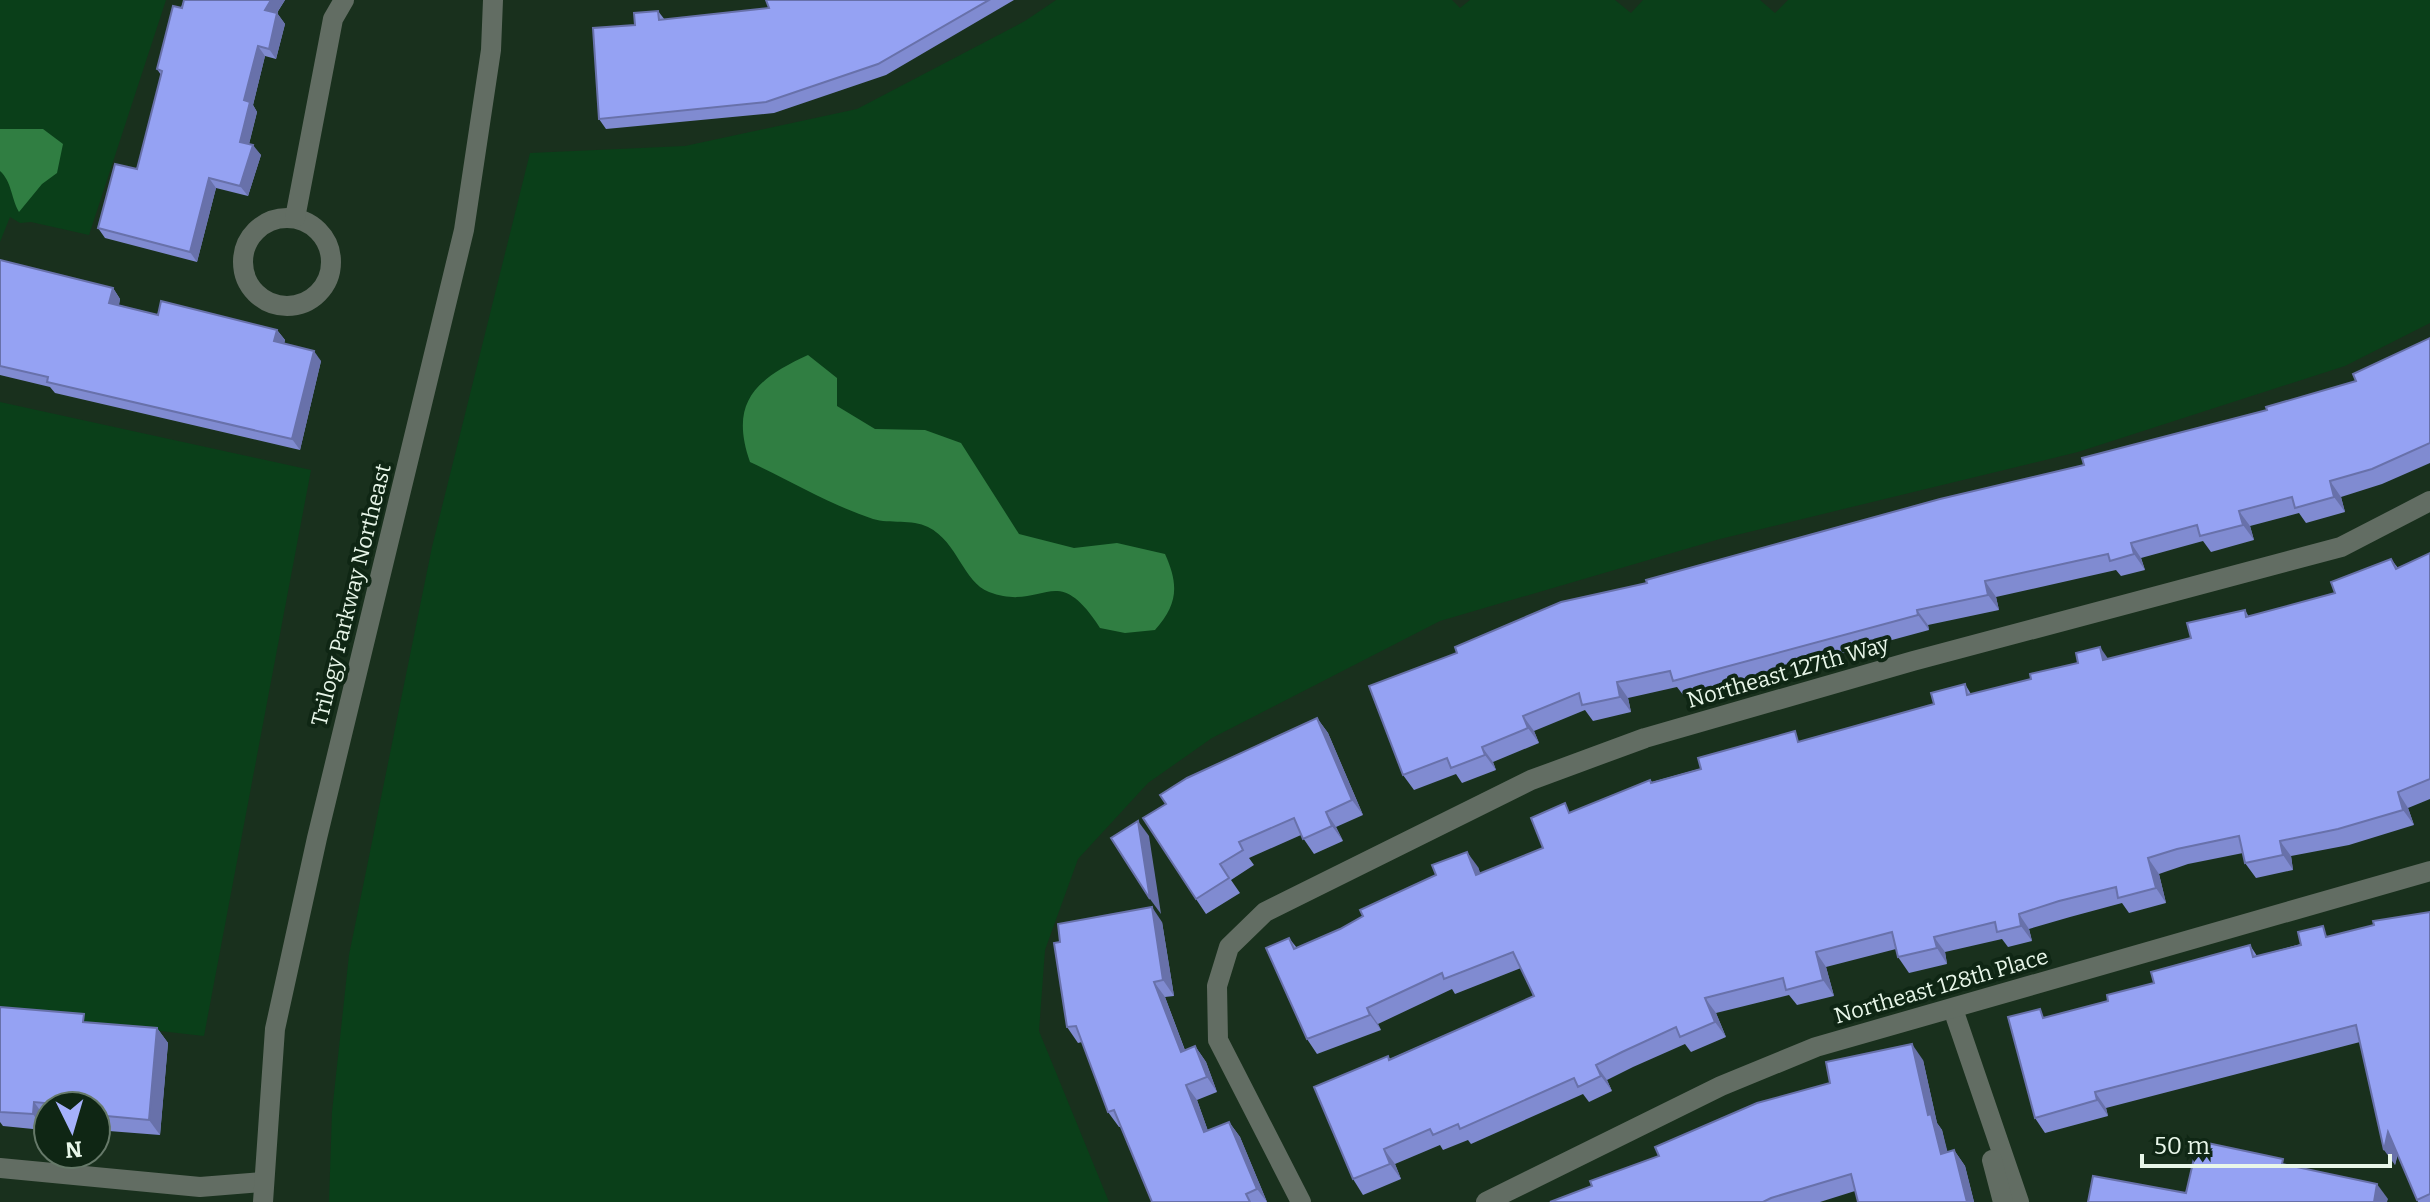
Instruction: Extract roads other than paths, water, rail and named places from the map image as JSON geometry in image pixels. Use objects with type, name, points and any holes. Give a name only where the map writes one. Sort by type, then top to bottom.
[{"type":"street","points":[[295,218],[333,19],[344,0]]},
{"type":"street","name":"Trilogy Parkway Northeast","points":[[263,1192],[275,1029],[317,838],[464,230],[491,50],[493,0]]},
{"type":"street","points":[[295,218],[309,223],[328,244],[331,272],[316,297],[290,307],[276,306],[262,300],[251,289],[242,261],[245,245],[265,223],[295,218]]},
{"type":"street","name":"Northeast 127th Way","points":[[1301,1202],[1218,1040],[1217,986],[1229,947],[1265,912],[1531,780],[1645,738],[1898,665],[2341,547],[2430,501]]},
{"type":"street","name":"Northeast 128th Place","points":[[1486,1202],[1721,1086],[1816,1047],[2430,871]]},
{"type":"street","points":[[1953,1009],[2003,1202]]},
{"type":"street","points":[[1953,1009],[2019,1202]]},
{"type":"street","points":[[0,1168],[263,1192]]}]
